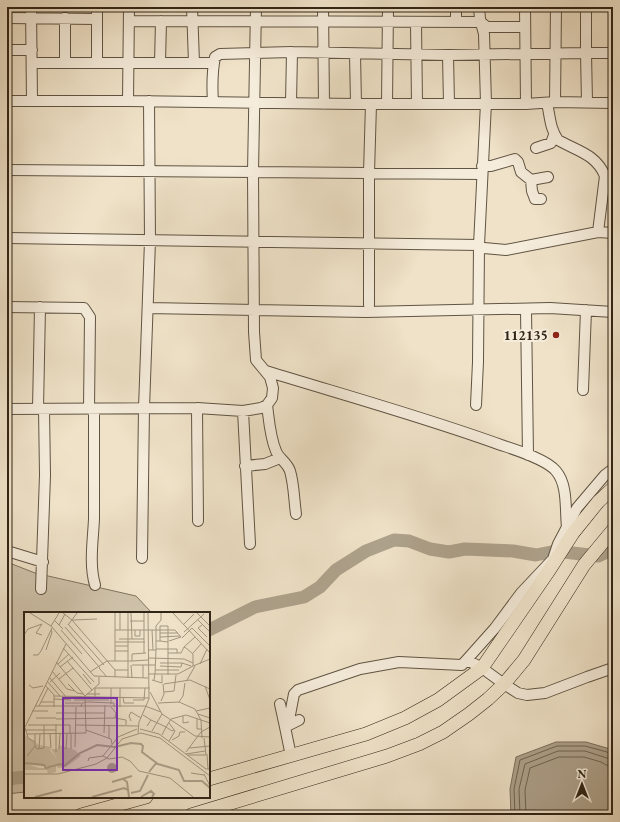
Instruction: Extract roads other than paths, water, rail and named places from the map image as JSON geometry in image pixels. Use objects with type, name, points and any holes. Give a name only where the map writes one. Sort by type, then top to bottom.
[{"type":"main road","points":[[210,779],[366,734],[405,718],[438,700],[482,668],[551,564],[570,530],[613,488]]},
{"type":"main road","points":[[191,815],[387,756],[419,744],[443,732],[469,714],[504,684],[524,660],[584,565],[613,530]]},
{"type":"main road","points":[[82,815],[142,798]]},
{"type":"street","points":[[31,7],[32,101]]},
{"type":"street","points":[[96,63],[97,7]]},
{"type":"street","points":[[128,101],[129,7]]},
{"type":"street","points":[[192,7],[194,63]]},
{"type":"street","points":[[256,7],[257,21],[253,172],[254,332],[256,360],[270,377],[273,388],[272,398],[268,405],[272,438],[276,452],[280,458],[286,462],[291,474],[296,514]]},
{"type":"street","points":[[324,7],[324,104]]},
{"type":"street","points":[[387,104],[389,53],[388,7]]},
{"type":"street","points":[[456,7],[456,22]]},
{"type":"street","points":[[476,405],[478,362],[478,244],[486,103],[484,34],[479,7]]},
{"type":"street","points":[[525,7],[526,104]]},
{"type":"street","points":[[556,7],[556,54],[551,102],[551,126],[554,135],[558,140],[594,160],[601,168],[609,183],[600,210],[598,232]]},
{"type":"street","points":[[586,7],[587,102]]},
{"type":"street","points":[[7,18],[97,19]]},
{"type":"street","points":[[65,18],[65,63]]},
{"type":"street","points":[[129,21],[481,22],[487,27],[525,27]]},
{"type":"street","points":[[160,63],[161,21]]},
{"type":"street","points":[[416,23],[418,104]]},
{"type":"street","points":[[7,50],[32,50]]},
{"type":"street","points":[[213,102],[213,63],[215,57],[224,53],[292,52],[355,54],[389,53],[417,55],[526,55],[613,53]]},
{"type":"street","points":[[291,103],[292,52]]},
{"type":"street","points":[[355,54],[356,104]]},
{"type":"street","points":[[448,55],[449,104]]},
{"type":"street","points":[[32,63],[213,63]]},
{"type":"street","points":[[7,100],[324,104],[526,104],[551,102],[613,103]]},
{"type":"street","points":[[142,558],[144,408],[150,241],[149,101]]},
{"type":"street","points":[[369,305],[369,173],[371,104]]},
{"type":"street","points":[[536,148],[551,143],[554,135]]},
{"type":"street","points":[[7,170],[369,173],[481,170],[515,159],[518,162],[521,172],[531,180],[532,191],[535,199],[541,199]]},
{"type":"street","points":[[531,180],[548,177]]},
{"type":"street","points":[[7,238],[478,244],[484,248],[506,250],[598,232],[613,233]]},
{"type":"street","points":[[7,307],[84,308],[89,313],[94,521],[92,551],[93,577],[95,586]]},
{"type":"street","points":[[40,307],[41,409],[45,475],[41,589]]},
{"type":"street","points":[[148,308],[366,312],[526,310],[550,308],[613,312]]},
{"type":"street","points":[[526,310],[528,455]]},
{"type":"street","points":[[583,390],[586,310]]},
{"type":"street","points":[[266,371],[478,437],[528,455],[550,465],[556,471],[565,492],[570,530]]},
{"type":"street","points":[[7,409],[197,408],[243,411],[261,408],[268,405]]},
{"type":"street","points":[[197,408],[198,521]]},
{"type":"street","points":[[243,411],[250,544]]},
{"type":"street","points":[[245,466],[264,464],[280,458]]},
{"type":"street","points":[[286,726],[294,694],[298,690],[374,666],[399,662],[462,665],[496,628],[521,593],[551,564],[558,544],[570,530],[577,508],[605,475],[613,469]]},
{"type":"street","points":[[7,551],[43,562]]},
{"type":"street","points":[[467,660],[482,668],[518,693],[534,695],[545,693],[613,668]]},
{"type":"street","points":[[280,704],[286,726],[291,756]]},
{"type":"street","points":[[286,726],[299,720]]},
{"type":"water","points":[[556,742],[586,742],[610,749],[613,755],[613,815],[511,815],[510,789],[516,757]]},
{"type":"waterway","points":[[210,630],[255,607],[304,597],[320,587],[336,570],[366,551],[394,540],[409,541],[430,549],[449,552],[465,549],[513,551],[536,555],[556,551],[598,556],[613,549]]},
{"type":"waterway","points":[[7,779],[24,777]]},
{"type":"place","name":"112135","points":[[556,335]]}]
